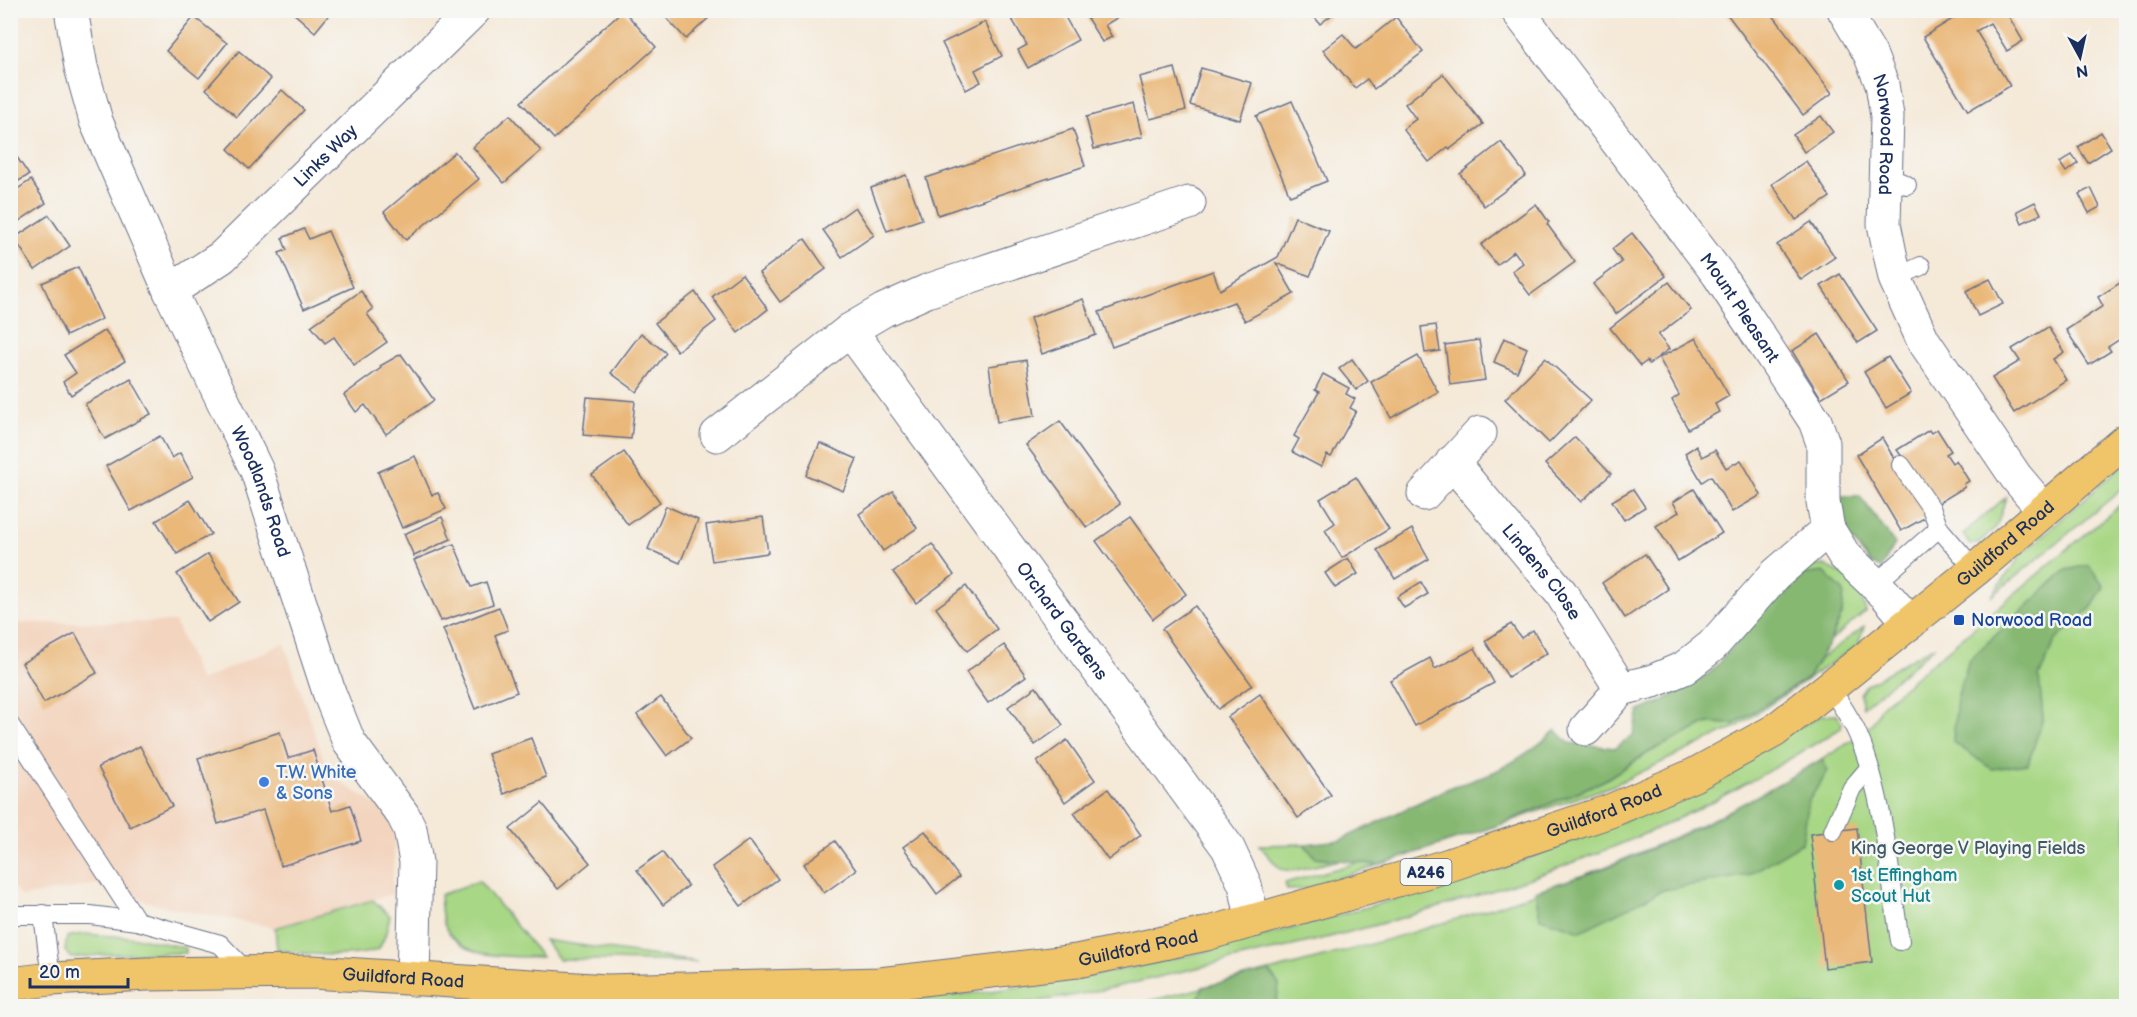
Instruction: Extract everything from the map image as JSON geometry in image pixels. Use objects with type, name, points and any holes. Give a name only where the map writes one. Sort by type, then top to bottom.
[{"type":"main road","name":"Guildford Road","points":[[10,984],[51,979],[313,972],[736,998],[1066,962],[1206,934],[1443,867],[1610,811],[1694,775],[1774,731],[1975,570],[2043,509],[2127,440]]},
{"type":"street","name":"Woodlands Road","points":[[71,10],[81,67],[96,121],[170,291],[257,471],[330,695],[349,742],[403,814],[410,829],[416,862],[414,979]]},
{"type":"street","name":"Links Way","points":[[170,291],[222,256],[474,10]]},
{"type":"street","name":"Mount Pleasant","points":[[1517,10],[1718,274],[1815,421],[1823,443],[1823,502],[1828,529],[1844,555],[1886,595],[1910,623]]},
{"type":"street","name":"Norwood Road","points":[[1851,13],[1882,84],[1896,180],[1884,224],[1908,272],[1923,340],[2016,477],[2043,509]]},
{"type":"street","points":[[717,435],[850,330],[884,309],[927,291],[1189,203]]},
{"type":"street","name":"Orchard Gardens","points":[[850,330],[1228,848],[1245,885],[1252,921]]},
{"type":"street","points":[[1424,495],[1480,433]]},
{"type":"street","name":"Lindens Close","points":[[1452,462],[1562,593],[1621,688]]},
{"type":"street","points":[[1586,729],[1621,688],[1653,681],[1684,668],[1712,646],[1775,575],[1828,529]]},
{"type":"lane","points":[[1901,465],[1930,508],[1939,528],[1975,570]]},
{"type":"lane","points":[[1874,585],[1939,528]]},
{"type":"lane","points":[[1830,687],[1858,734],[1869,768],[1883,831],[1900,941]]},
{"type":"lane","points":[[10,725],[137,921]]},
{"type":"lane","points":[[1833,831],[1852,788],[1869,768]]},
{"type":"lane","points":[[43,914],[51,979]]},
{"type":"lane","points":[[10,915],[90,915],[137,921],[220,944],[248,973]]},
{"type":"shaded area","points":[[175,622],[200,681],[284,643],[322,754],[334,778],[382,808],[392,823],[395,837],[392,894],[275,928],[157,905],[97,884],[21,897],[10,882],[10,623]]},
{"type":"green space","points":[[2126,462],[2126,486],[1991,597],[2022,554]]},
{"type":"green space","points":[[1842,496],[1860,496],[1895,544],[1881,568],[1870,563],[1835,517]]},
{"type":"green space","points":[[2006,497],[1997,526],[1978,544],[1969,544],[1963,534]]},
{"type":"green space","name":"King George V Playing Fields","points":[[2126,500],[2126,1006],[1115,1006],[1141,1003],[1308,961],[1474,913],[1556,886],[1714,819],[1810,767],[1862,733],[1872,724],[1881,706]]},
{"type":"green space","points":[[1823,565],[1852,581],[1860,593],[1866,611],[1830,641],[1842,614],[1794,576],[1806,568]]},
{"type":"green space","points":[[2089,565],[2104,587],[2092,607],[2055,641],[2039,677],[2043,718],[2028,764],[1992,769],[1953,742],[1957,698],[1969,660],[2066,570]]},
{"type":"green space","points":[[1824,572],[1844,592],[1842,614],[1830,641],[1808,678],[1734,724],[1708,723],[1651,751],[1603,781],[1502,824],[1379,865],[1315,857],[1304,844],[1341,840],[1453,786],[1495,771],[1521,757],[1556,730],[1569,743],[1615,748],[1633,735],[1639,711],[1661,702],[1710,673],[1794,576]]},
{"type":"green space","points":[[1864,627],[1858,645],[1738,726],[1614,785],[1502,824],[1603,781],[1651,751],[1708,723],[1734,724],[1808,678],[1817,661]]},
{"type":"green space","points":[[1934,647],[1863,707],[1860,694],[1866,685]]},
{"type":"green space","points":[[1835,714],[1842,722],[1841,728],[1761,775],[1679,818],[1574,862],[1423,912],[1269,951],[1049,1000],[944,1008],[799,1006],[885,1002],[985,992],[1105,973],[1207,951],[1301,926],[1506,867],[1639,814],[1822,715]]},
{"type":"green space","points":[[1822,759],[1828,771],[1809,800],[1802,843],[1748,875],[1663,890],[1581,931],[1540,918],[1535,891],[1590,873],[1674,839],[1749,801]]},
{"type":"green space","points":[[1304,844],[1315,857],[1340,860],[1292,871],[1280,869],[1259,845]]},
{"type":"green space","points":[[1360,862],[1379,865],[1306,889],[1287,890],[1285,883]]},
{"type":"green space","points":[[479,881],[542,957],[486,954],[461,945],[451,936],[443,921],[440,895]]},
{"type":"green space","points":[[373,900],[390,916],[379,949],[356,954],[328,955],[277,949],[275,928]]},
{"type":"green space","points":[[83,934],[140,938],[186,948],[186,953],[109,954],[72,958],[65,951],[67,937]]},
{"type":"green space","points":[[544,940],[697,962],[559,959]]},
{"type":"green space","points":[[1269,971],[1279,985],[1276,1006],[1196,1006],[1203,987]]},
{"type":"building","points":[[290,10],[333,10],[315,32]]},
{"type":"building","points":[[623,10],[656,47],[554,139],[521,102]]},
{"type":"building","points":[[659,10],[717,10],[686,39]]},
{"type":"building","points":[[1015,10],[1061,10],[1078,40],[1028,68],[1018,50],[1027,45],[1009,14]]},
{"type":"building","points":[[1082,10],[1130,10],[1105,25],[1112,37],[1102,42]]},
{"type":"building","points":[[1309,10],[1338,10],[1320,24]]},
{"type":"building","points":[[1724,10],[1769,10],[1832,93],[1803,115]]},
{"type":"building","points":[[1967,10],[2005,10],[2023,41],[2007,51],[1990,23],[1976,31],[2010,86],[1968,111],[1923,37]]},
{"type":"building","points":[[194,17],[227,43],[199,78],[166,51]]},
{"type":"building","points":[[1396,17],[1423,52],[1374,89],[1367,79],[1355,88],[1323,50],[1343,34],[1356,49]]},
{"type":"building","points":[[985,22],[1002,56],[975,70],[981,82],[966,90],[942,43]]},
{"type":"building","points":[[239,51],[271,79],[237,117],[206,89]]},
{"type":"building","points":[[1175,68],[1186,110],[1150,119],[1139,77]]},
{"type":"building","points":[[1201,68],[1252,83],[1240,120],[1190,105]]},
{"type":"building","points":[[1443,74],[1483,124],[1429,162],[1403,129],[1416,119],[1405,104]]},
{"type":"building","points":[[282,90],[304,110],[249,169],[228,149]]},
{"type":"building","points":[[1292,101],[1327,181],[1290,196],[1256,116]]},
{"type":"building","points":[[1134,104],[1142,137],[1094,149],[1086,117]]},
{"type":"building","points":[[510,115],[541,151],[504,183],[473,147]]},
{"type":"building","points":[[1821,116],[1833,132],[1804,152],[1793,135]]},
{"type":"building","points":[[1073,129],[1085,166],[938,215],[926,178]]},
{"type":"building","points":[[2101,132],[2111,148],[2088,163],[2078,147]]},
{"type":"building","points":[[1501,142],[1526,175],[1484,206],[1460,174]]},
{"type":"building","points":[[10,147],[29,175],[10,186]]},
{"type":"building","points":[[455,152],[479,179],[406,240],[384,212]]},
{"type":"building","points":[[2072,155],[2078,163],[2066,172],[2060,163]]},
{"type":"building","points":[[1806,161],[1830,197],[1796,220],[1772,184]]},
{"type":"building","points":[[906,175],[922,219],[887,231],[871,188]]},
{"type":"building","points":[[31,180],[46,203],[10,227],[10,194]]},
{"type":"building","points":[[2091,188],[2100,207],[2089,213],[2079,194]]},
{"type":"building","points":[[2035,202],[2041,214],[2022,223],[2017,211]]},
{"type":"building","points":[[1536,204],[1549,222],[1547,224],[1575,262],[1530,295],[1512,271],[1523,263],[1514,251],[1497,265],[1481,245]]},
{"type":"building","points":[[855,207],[874,235],[842,257],[823,230]]},
{"type":"building","points":[[49,215],[70,246],[35,270],[14,238]]},
{"type":"building","points":[[1295,217],[1329,231],[1310,276],[1276,263],[1294,294],[1245,321],[1234,302],[1112,347],[1099,312],[1213,271],[1220,290],[1278,257]]},
{"type":"building","points":[[1811,222],[1835,257],[1801,280],[1777,245]]},
{"type":"building","points":[[304,229],[309,239],[328,231],[353,287],[304,309],[279,253],[287,250],[282,238]]},
{"type":"building","points":[[1632,233],[1666,276],[1616,314],[1593,284],[1622,262],[1612,249]]},
{"type":"building","points":[[805,239],[826,269],[780,302],[759,273]]},
{"type":"building","points":[[78,267],[102,319],[66,336],[42,283]]},
{"type":"building","points":[[742,274],[768,309],[738,333],[712,297]]},
{"type":"building","points":[[1840,274],[1877,331],[1858,343],[1821,286]]},
{"type":"building","points":[[1990,279],[2003,304],[1978,316],[1966,291]]},
{"type":"building","points":[[2126,279],[2126,335],[2108,347],[2111,351],[2089,365],[2066,330],[2103,306],[2098,297]]},
{"type":"building","points":[[1669,282],[1691,310],[1658,335],[1669,349],[1649,364],[1647,361],[1640,366],[1610,328]]},
{"type":"building","points":[[361,291],[373,309],[367,314],[387,342],[354,365],[334,337],[325,343],[311,326]]},
{"type":"building","points":[[695,292],[716,321],[677,351],[655,323]]},
{"type":"building","points":[[1083,299],[1096,335],[1042,354],[1030,318]]},
{"type":"building","points":[[1436,325],[1440,351],[1425,353],[1421,327]]},
{"type":"building","points":[[2048,327],[2064,352],[2053,359],[2066,380],[2014,413],[1992,378],[2020,361],[2012,349]]},
{"type":"building","points":[[105,330],[125,361],[71,395],[63,382],[76,373],[64,355]]},
{"type":"building","points":[[641,333],[666,353],[637,392],[611,373]]},
{"type":"building","points":[[1819,334],[1849,381],[1821,398],[1792,351]]},
{"type":"building","points":[[1504,338],[1527,348],[1517,372],[1494,362]]},
{"type":"building","points":[[1696,338],[1729,396],[1715,404],[1719,412],[1688,429],[1672,400],[1679,395],[1659,358]]},
{"type":"building","points":[[1479,340],[1485,380],[1450,385],[1445,345]]},
{"type":"building","points":[[401,354],[434,400],[386,434],[365,405],[356,412],[344,395],[381,368],[380,366]]},
{"type":"building","points":[[1418,356],[1438,392],[1391,418],[1371,382]]},
{"type":"building","points":[[1888,357],[1911,393],[1886,408],[1864,372]]},
{"type":"building","points":[[1545,358],[1591,400],[1549,443],[1505,399]]},
{"type":"building","points":[[1352,359],[1368,381],[1356,390],[1339,369]]},
{"type":"building","points":[[1026,360],[1035,416],[997,422],[989,366]]},
{"type":"building","points":[[1323,374],[1349,388],[1346,394],[1355,399],[1350,408],[1356,411],[1331,457],[1327,455],[1321,467],[1292,452],[1299,439],[1294,436],[1319,392],[1315,390]]},
{"type":"building","points":[[131,379],[151,414],[105,439],[85,404]]},
{"type":"building","points":[[587,397],[635,401],[631,439],[583,435]]},
{"type":"building","points":[[1060,421],[1120,504],[1087,528],[1026,445]]},
{"type":"building","points":[[1937,429],[1951,451],[1946,454],[1952,463],[1956,460],[1969,481],[1964,484],[1965,487],[1937,504],[1897,450],[1929,430],[1931,433]]},
{"type":"building","points":[[160,436],[172,458],[180,453],[193,477],[131,511],[106,466]]},
{"type":"building","points":[[1575,437],[1611,474],[1581,502],[1545,464]]},
{"type":"building","points":[[1882,438],[1928,516],[1901,531],[1856,455]]},
{"type":"building","points":[[820,443],[857,459],[843,491],[806,475]]},
{"type":"building","points":[[1696,446],[1702,457],[1715,450],[1726,468],[1741,460],[1761,495],[1732,512],[1711,476],[1702,482],[1685,453]]},
{"type":"building","points":[[624,452],[660,502],[628,525],[592,475]]},
{"type":"building","points":[[415,456],[432,495],[438,493],[446,509],[402,528],[378,472]]},
{"type":"building","points":[[1356,477],[1389,529],[1342,558],[1325,530],[1335,523],[1320,499]]},
{"type":"building","points":[[1633,489],[1645,507],[1624,520],[1612,501]]},
{"type":"building","points":[[1694,489],[1722,533],[1678,561],[1656,526],[1679,512],[1673,502]]},
{"type":"building","points":[[893,491],[917,528],[883,551],[859,514]]},
{"type":"building","points":[[190,500],[211,534],[177,554],[156,521]]},
{"type":"building","points":[[666,506],[698,520],[680,563],[648,549]]},
{"type":"building","points":[[442,517],[451,539],[414,556],[404,534]]},
{"type":"building","points":[[763,517],[768,553],[712,561],[706,525]]},
{"type":"building","points":[[1130,517],[1186,594],[1153,619],[1096,541]]},
{"type":"building","points":[[1412,529],[1429,559],[1395,579],[1377,550]]},
{"type":"building","points":[[454,544],[472,587],[486,582],[493,604],[441,621],[414,560]]},
{"type":"building","points":[[932,544],[954,575],[916,603],[893,572]]},
{"type":"building","points":[[208,554],[239,602],[208,622],[177,574]]},
{"type":"building","points":[[1645,554],[1668,589],[1625,618],[1602,583]]},
{"type":"building","points":[[1348,558],[1358,574],[1335,588],[1325,573]]},
{"type":"building","points":[[1421,582],[1428,594],[1404,608],[1397,597]]},
{"type":"building","points":[[966,586],[997,629],[967,651],[936,608]]},
{"type":"building","points":[[1195,606],[1252,685],[1218,709],[1162,629]]},
{"type":"building","points":[[499,607],[508,630],[495,635],[517,692],[475,709],[443,629]]},
{"type":"building","points":[[1511,624],[1521,638],[1533,630],[1547,653],[1508,677],[1485,641]]},
{"type":"building","points":[[75,633],[97,673],[44,703],[22,663]]},
{"type":"building","points":[[1004,645],[1026,676],[988,703],[966,672]]},
{"type":"building","points":[[1475,648],[1494,683],[1415,726],[1390,680],[1430,658],[1435,669]]},
{"type":"building","points":[[1036,687],[1063,725],[1035,745],[1008,707]]},
{"type":"building","points":[[1260,694],[1331,795],[1298,818],[1228,717]]},
{"type":"building","points":[[661,697],[691,738],[667,756],[637,715]]},
{"type":"building","name":"T.W. White & Sons","points":[[280,732],[288,758],[313,750],[332,811],[350,805],[361,841],[281,866],[263,810],[218,824],[198,758]]},
{"type":"building","points":[[531,738],[546,777],[504,794],[488,754]]},
{"type":"building","points":[[1067,740],[1095,780],[1065,802],[1037,762]]},
{"type":"building","points":[[140,746],[172,806],[130,827],[98,767]]},
{"type":"building","points":[[1108,789],[1141,835],[1108,860],[1074,813]]},
{"type":"building","points":[[542,803],[590,863],[558,889],[510,829]]},
{"type":"building","name":"1st Effingham Scout Hut","points":[[1857,828],[1872,962],[1825,968],[1810,834]]},
{"type":"building","points":[[925,831],[959,877],[937,894],[903,847]]},
{"type":"building","points":[[749,840],[778,879],[741,906],[712,867]]},
{"type":"building","points":[[835,841],[856,870],[824,893],[804,864]]},
{"type":"building","points":[[662,852],[688,886],[663,905],[637,870]]},
{"type":"place","name":"Norwood Road","points":[[1959,620]]},
{"type":"place","name":"T.W. White & Sons","points":[[264,782]]},
{"type":"place","name":"1st Effingham Scout Hut","points":[[1839,885]]}]
